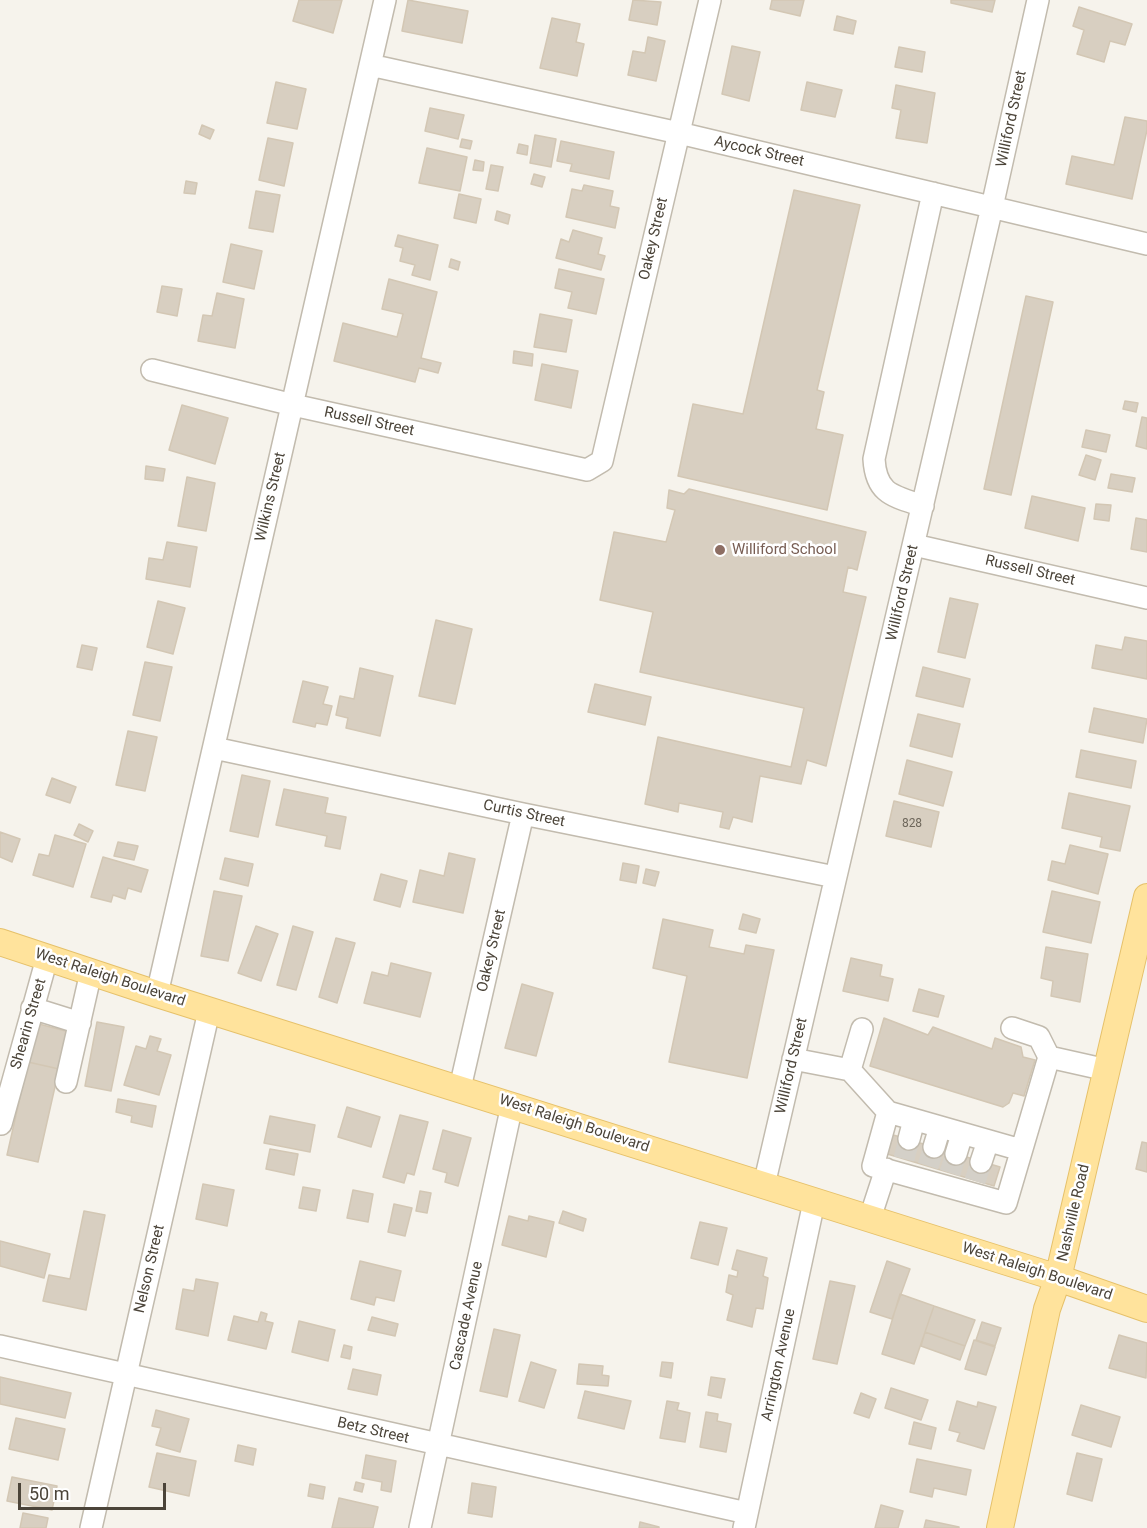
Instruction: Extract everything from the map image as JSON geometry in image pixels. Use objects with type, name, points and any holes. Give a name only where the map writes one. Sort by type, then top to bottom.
[{"type":"main road","name":"Nashville Road","points":[[1000,1528],[1047,1309],[1058,1278],[1107,1070],[1144,929],[1147,897]]},
{"type":"main road","name":"West Raleigh Boulevard","points":[[0,942],[209,1011],[460,1088],[1058,1278],[1147,1309]]},
{"type":"street","name":"Wilkins Street","points":[[157,994],[385,0]]},
{"type":"street","name":"Oakey Street","points":[[587,470],[603,461],[711,0]]},
{"type":"street","name":"Williford Street","points":[[764,1185],[993,207],[1038,0]]},
{"type":"street","name":"Aycock Street","points":[[370,65],[679,134],[1147,244]]},
{"type":"street","points":[[923,506],[885,491],[875,475],[874,459],[933,193]]},
{"type":"street","name":"Russell Street","points":[[152,370],[292,405],[587,470]]},
{"type":"street","name":"Russell Street","points":[[914,545],[1147,598]]},
{"type":"street","name":"Curtis Street","points":[[214,748],[835,877]]},
{"type":"street","name":"Oakey Street","points":[[460,1088],[524,814]]},
{"type":"street","name":"Shearin Street","points":[[1,1124],[47,958]]},
{"type":"street","points":[[66,1082],[91,972]]},
{"type":"street","points":[[32,1008],[80,1023]]},
{"type":"street","name":"Nelson Street","points":[[91,1528],[209,1011]]},
{"type":"street","points":[[888,1112],[873,1166],[903,1152],[931,1155],[954,1162],[1006,1203],[1049,1057],[1039,1037],[1012,1028]]},
{"type":"street","points":[[850,1070],[862,1029]]},
{"type":"street","points":[[1049,1057],[1107,1070]]},
{"type":"street","points":[[793,1059],[850,1070],[888,1112],[903,1152],[870,1218]]},
{"type":"street","name":"Cascade Avenue","points":[[420,1528],[512,1105]]},
{"type":"street","points":[[903,1152],[931,1155],[954,1162],[988,1141],[1021,1150]]},
{"type":"street","points":[[976,1178],[988,1141]]},
{"type":"street","name":"Arrington Avenue","points":[[746,1520],[814,1202]]},
{"type":"street","name":"Betz Street","points":[[0,1346],[439,1445],[746,1520]]},
{"type":"building","points":[[299,0],[342,0],[333,33],[293,21]]},
{"type":"building","points":[[408,0],[468,11],[462,43],[402,31]]},
{"type":"building","points":[[633,0],[661,2],[657,25],[629,20]]},
{"type":"building","points":[[772,0],[804,0],[800,16],[770,9]]},
{"type":"building","points":[[951,0],[995,0],[992,12],[951,3]]},
{"type":"building","points":[[1079,7],[1132,24],[1125,45],[1110,41],[1104,62],[1077,54],[1084,30],[1073,26]]},
{"type":"building","points":[[837,16],[856,21],[853,34],[834,30]]},
{"type":"building","points":[[552,18],[580,24],[576,42],[584,44],[577,76],[540,68]]},
{"type":"building","points":[[648,37],[665,41],[656,81],[628,75],[633,51],[645,53]]},
{"type":"building","points":[[732,46],[760,52],[749,101],[722,94]]},
{"type":"building","points":[[899,47],[925,52],[922,72],[895,67]]},
{"type":"building","points":[[276,82],[306,89],[297,129],[267,123]]},
{"type":"building","points":[[807,82],[842,90],[835,117],[801,110]]},
{"type":"building","points":[[896,85],[935,93],[927,143],[896,138],[901,110],[892,108]]},
{"type":"building","points":[[430,108],[464,115],[458,139],[425,131]]},
{"type":"building","points":[[1125,117],[1147,121],[1132,199],[1066,184],[1072,156],[1114,165]]},
{"type":"building","points":[[202,125],[214,130],[210,139],[199,134]]},
{"type":"building","points":[[535,135],[556,139],[551,167],[530,163]]},
{"type":"building","points":[[268,138],[293,143],[284,186],[259,180]]},
{"type":"building","points":[[462,139],[472,141],[470,149],[460,147]]},
{"type":"building","points":[[561,141],[614,152],[609,179],[570,171],[572,164],[557,161]]},
{"type":"building","points":[[519,144],[528,146],[527,155],[517,153]]},
{"type":"building","points":[[427,148],[467,157],[460,191],[419,183]]},
{"type":"building","points":[[475,160],[484,162],[483,171],[473,170]]},
{"type":"building","points":[[491,165],[503,167],[498,191],[486,189]]},
{"type":"building","points":[[534,174],[545,177],[542,187],[531,184]]},
{"type":"building","points":[[186,181],[197,183],[195,194],[184,193]]},
{"type":"building","points":[[584,185],[613,191],[610,206],[619,208],[615,228],[566,217],[572,189],[582,191]]},
{"type":"building","points":[[794,190],[860,205],[817,390],[824,392],[816,429],[843,435],[827,510],[678,476],[693,404],[743,414]]},
{"type":"building","points":[[256,191],[280,195],[273,232],[249,228]]},
{"type":"building","points":[[459,194],[481,199],[476,223],[454,218]]},
{"type":"building","points":[[497,211],[510,215],[508,224],[495,220]]},
{"type":"building","points":[[573,230],[602,238],[598,254],[605,256],[601,270],[556,258],[561,239],[569,242]]},
{"type":"building","points":[[398,235],[438,245],[430,280],[412,275],[415,265],[400,261],[403,248],[395,246]]},
{"type":"building","points":[[231,244],[262,251],[254,289],[223,282]]},
{"type":"building","points":[[451,259],[460,262],[458,270],[449,267]]},
{"type":"building","points":[[559,269],[604,279],[596,314],[568,308],[572,292],[555,288]]},
{"type":"building","points":[[389,279],[437,292],[421,358],[441,363],[438,373],[419,368],[415,382],[334,361],[343,323],[397,337],[403,314],[382,309]]},
{"type":"building","points":[[162,286],[182,289],[177,316],[157,312]]},
{"type":"building","points":[[217,293],[244,299],[235,348],[198,341],[203,315],[212,316]]},
{"type":"building","points":[[1026,296],[1053,302],[1011,495],[984,489]]},
{"type":"building","points":[[540,314],[572,320],[566,352],[534,347]]},
{"type":"building","points":[[514,351],[533,354],[532,366],[513,363]]},
{"type":"building","points":[[542,364],[578,371],[571,408],[535,400]]},
{"type":"building","points":[[1125,401],[1138,403],[1136,412],[1123,409]]},
{"type":"building","points":[[182,405],[228,418],[215,464],[169,450]]},
{"type":"building","points":[[1142,417],[1147,418],[1147,449],[1136,446]]},
{"type":"building","points":[[1086,430],[1110,435],[1106,452],[1082,447]]},
{"type":"building","points":[[1086,455],[1101,460],[1095,480],[1079,475]]},
{"type":"building","points":[[146,466],[165,469],[163,481],[145,479]]},
{"type":"building","points":[[1111,474],[1135,478],[1132,492],[1108,488]]},
{"type":"building","points":[[187,477],[215,483],[206,531],[178,526]]},
{"type":"building","points":[[689,489],[866,532],[857,570],[848,567],[843,592],[866,597],[826,766],[807,760],[801,784],[760,776],[752,822],[733,817],[729,829],[720,827],[723,812],[679,803],[678,812],[645,804],[658,737],[791,767],[804,708],[640,672],[653,612],[600,600],[614,532],[666,542],[675,510],[667,508],[669,490],[684,494]]},
{"type":"building","points":[[1032,496],[1085,508],[1078,541],[1025,528]]},
{"type":"building","points":[[1096,504],[1111,505],[1109,521],[1094,519]]},
{"type":"building","points":[[1136,518],[1147,520],[1147,552],[1131,549]]},
{"type":"building","points":[[167,542],[197,547],[190,587],[146,579],[149,558],[163,560]]},
{"type":"building","points":[[950,598],[978,604],[965,658],[938,652]]},
{"type":"building","points":[[158,601],[185,608],[173,654],[147,647]]},
{"type":"building","points":[[436,620],[472,629],[455,704],[419,696]]},
{"type":"building","points":[[1125,637],[1147,641],[1147,679],[1092,668],[1096,645],[1122,650]]},
{"type":"building","points":[[82,645],[97,648],[92,670],[77,667]]},
{"type":"building","points":[[145,662],[172,667],[160,721],[133,715]]},
{"type":"building","points":[[923,667],[970,679],[963,707],[916,696]]},
{"type":"building","points":[[360,668],[393,676],[380,736],[346,728],[348,718],[336,715],[340,696],[354,699]]},
{"type":"building","points":[[303,681],[328,687],[323,704],[332,706],[327,725],[316,723],[315,727],[293,722]]},
{"type":"building","points":[[595,684],[651,697],[645,725],[588,712]]},
{"type":"building","points":[[1094,708],[1147,719],[1143,743],[1089,732]]},
{"type":"building","points":[[918,714],[960,724],[952,757],[910,746]]},
{"type":"building","points":[[128,731],[157,737],[145,791],[116,785]]},
{"type":"building","points":[[1081,750],[1136,761],[1131,788],[1076,777]]},
{"type":"building","points":[[907,760],[952,772],[943,806],[899,794]]},
{"type":"building","points":[[242,775],[270,781],[258,837],[230,831]]},
{"type":"building","points":[[52,778],[76,787],[70,803],[46,795]]},
{"type":"building","points":[[284,789],[328,798],[325,813],[346,817],[340,849],[325,846],[327,836],[276,825]]},
{"type":"building","points":[[1069,793],[1130,806],[1120,851],[1100,847],[1102,837],[1062,828]]},
{"type":"building","points":[[894,801],[939,812],[931,847],[886,836]]},
{"type":"building","points":[[79,824],[93,831],[88,842],[74,835]]},
{"type":"building","points":[[0,832],[20,839],[12,862],[0,857]]},
{"type":"building","points":[[55,835],[86,844],[73,887],[33,875],[39,854],[49,856]]},
{"type":"building","points":[[118,842],[138,846],[134,860],[114,856]]},
{"type":"building","points":[[1070,845],[1108,854],[1098,894],[1048,880],[1052,861],[1065,864]]},
{"type":"building","points":[[449,853],[475,859],[463,913],[413,902],[420,870],[444,876]]},
{"type":"building","points":[[103,857],[148,870],[141,892],[128,888],[125,899],[113,895],[111,902],[91,897]]},
{"type":"building","points":[[225,858],[253,864],[248,886],[220,879]]},
{"type":"building","points":[[623,863],[639,866],[636,883],[620,880]]},
{"type":"building","points":[[646,869],[659,872],[655,886],[643,883]]},
{"type":"building","points":[[381,874],[407,881],[400,907],[374,900]]},
{"type":"building","points":[[214,891],[242,896],[228,961],[201,956]]},
{"type":"building","points":[[1052,891],[1100,902],[1091,943],[1043,932]]},
{"type":"building","points":[[743,914],[760,919],[756,933],[739,929]]},
{"type":"building","points":[[663,919],[713,930],[709,947],[744,954],[746,945],[774,950],[747,1078],[669,1062],[687,976],[653,968]]},
{"type":"building","points":[[256,926],[278,934],[261,981],[238,973]]},
{"type":"building","points":[[293,926],[313,932],[296,990],[277,985]]},
{"type":"building","points":[[336,938],[355,943],[337,1003],[319,997]]},
{"type":"building","points":[[1046,947],[1088,954],[1080,1002],[1051,996],[1053,981],[1041,978]]},
{"type":"building","points":[[851,958],[882,965],[880,976],[893,979],[888,1001],[843,991]]},
{"type":"building","points":[[391,963],[431,973],[420,1017],[364,1003],[372,972],[388,976]]},
{"type":"building","points":[[522,984],[553,993],[536,1056],[505,1048]]},
{"type":"building","points":[[919,989],[944,996],[938,1017],[913,1011]]},
{"type":"building","points":[[884,1018],[928,1035],[933,1027],[992,1049],[995,1038],[1021,1047],[1023,1057],[1035,1060],[1024,1096],[1013,1093],[1009,1103],[1003,1107],[870,1066]]},
{"type":"building","points":[[97,1022],[124,1027],[111,1091],[85,1086]]},
{"type":"building","points":[[39,1024],[73,1033],[59,1069],[28,1062]]},
{"type":"building","points":[[150,1036],[161,1039],[157,1051],[171,1055],[159,1095],[124,1085],[136,1046],[146,1049]]},
{"type":"building","points":[[28,1062],[59,1069],[38,1162],[7,1155]]},
{"type":"building","points":[[118,1099],[156,1106],[152,1127],[131,1122],[132,1116],[116,1112]]},
{"type":"building","points":[[347,1107],[380,1117],[371,1147],[338,1137]]},
{"type":"building","points":[[400,1115],[428,1122],[414,1175],[407,1173],[404,1183],[383,1177]]},
{"type":"building","points":[[270,1116],[315,1125],[310,1152],[264,1143]]},
{"type":"building","points":[[443,1130],[471,1138],[458,1186],[445,1182],[447,1173],[433,1169]]},
{"type":"building","points":[[890,1134],[1000,1167],[994,1186],[884,1153]]},
{"type":"building","points":[[1142,1142],[1147,1143],[1147,1172],[1136,1169]]},
{"type":"building","points":[[270,1149],[298,1154],[294,1175],[266,1169]]},
{"type":"building","points":[[203,1184],[234,1190],[227,1226],[196,1219]]},
{"type":"building","points":[[303,1187],[320,1190],[316,1211],[299,1208]]},
{"type":"building","points":[[353,1190],[373,1194],[368,1222],[347,1218]]},
{"type":"building","points":[[420,1191],[431,1193],[427,1213],[416,1211]]},
{"type":"building","points":[[394,1204],[412,1208],[405,1236],[388,1232]]},
{"type":"building","points":[[84,1211],[105,1215],[86,1310],[43,1301],[49,1275],[70,1279]]},
{"type":"building","points":[[563,1211],[586,1219],[583,1231],[559,1223]]},
{"type":"building","points":[[509,1216],[528,1221],[529,1216],[554,1222],[546,1257],[502,1245]]},
{"type":"building","points":[[700,1222],[727,1228],[718,1265],[691,1258]]},
{"type":"building","points":[[0,1241],[50,1254],[44,1278],[0,1266]]},
{"type":"building","points":[[737,1250],[767,1258],[763,1276],[768,1278],[763,1309],[756,1308],[752,1327],[727,1320],[733,1295],[726,1292],[729,1275],[737,1277],[738,1271],[732,1269]]},
{"type":"building","points":[[360,1261],[401,1271],[394,1301],[376,1297],[374,1305],[351,1299]]},
{"type":"building","points":[[887,1261],[910,1269],[892,1319],[870,1312]]},
{"type":"building","points":[[196,1279],[218,1283],[208,1336],[176,1329],[183,1289],[194,1291]]},
{"type":"building","points":[[830,1281],[855,1286],[837,1364],[813,1359]]},
{"type":"building","points":[[900,1294],[934,1306],[914,1364],[882,1354]]},
{"type":"building","points":[[934,1306],[975,1320],[965,1346],[925,1332]]},
{"type":"building","points":[[261,1312],[267,1314],[265,1321],[273,1323],[266,1349],[228,1340],[234,1316],[258,1322]]},
{"type":"building","points":[[372,1317],[398,1324],[395,1336],[368,1330]]},
{"type":"building","points":[[299,1321],[335,1330],[328,1361],[292,1352]]},
{"type":"building","points":[[982,1322],[1001,1328],[995,1346],[976,1340]]},
{"type":"building","points":[[494,1329],[520,1335],[507,1397],[480,1391]]},
{"type":"building","points":[[925,1332],[965,1346],[960,1360],[921,1346]]},
{"type":"building","points":[[1119,1335],[1147,1343],[1146,1378],[1109,1368]]},
{"type":"building","points":[[974,1340],[995,1347],[986,1375],[965,1369]]},
{"type":"building","points":[[344,1345],[352,1347],[350,1359],[341,1357]]},
{"type":"building","points":[[531,1362],[556,1370],[544,1408],[519,1401]]},
{"type":"building","points":[[662,1362],[673,1363],[671,1378],[660,1376]]},
{"type":"building","points":[[579,1364],[603,1366],[602,1375],[609,1376],[608,1386],[577,1384]]},
{"type":"building","points":[[353,1369],[381,1375],[377,1395],[348,1389]]},
{"type":"building","points":[[0,1377],[71,1393],[65,1418],[0,1404]]},
{"type":"building","points":[[711,1377],[725,1379],[721,1398],[708,1395]]},
{"type":"building","points":[[891,1388],[928,1400],[921,1420],[885,1408]]},
{"type":"building","points":[[585,1391],[631,1401],[624,1429],[578,1418]]},
{"type":"building","points":[[861,1393],[876,1399],[869,1418],[854,1413]]},
{"type":"building","points":[[667,1401],[679,1403],[677,1410],[690,1413],[685,1442],[660,1438]]},
{"type":"building","points":[[957,1401],[977,1407],[978,1402],[996,1407],[984,1449],[957,1441],[960,1433],[949,1430]]},
{"type":"building","points":[[1081,1405],[1120,1417],[1111,1447],[1072,1435]]},
{"type":"building","points":[[156,1410],[189,1419],[180,1452],[156,1445],[161,1428],[152,1426]]},
{"type":"building","points":[[706,1412],[718,1414],[717,1421],[731,1424],[726,1452],[700,1447]]},
{"type":"building","points":[[16,1418],[65,1429],[58,1460],[9,1449]]},
{"type":"building","points":[[914,1422],[936,1428],[931,1449],[909,1444]]},
{"type":"building","points":[[238,1445],[256,1449],[253,1465],[235,1461]]},
{"type":"building","points":[[157,1453],[196,1461],[189,1496],[149,1487]]},
{"type":"building","points":[[1077,1453],[1102,1459],[1092,1501],[1067,1494]]},
{"type":"building","points":[[366,1455],[396,1461],[391,1492],[381,1490],[382,1482],[362,1478]]},
{"type":"building","points":[[917,1459],[971,1470],[966,1495],[934,1488],[932,1497],[910,1492]]},
{"type":"building","points":[[12,1477],[57,1486],[52,1510],[7,1501]]},
{"type":"building","points":[[356,1482],[364,1484],[362,1492],[354,1490]]},
{"type":"building","points":[[472,1483],[496,1487],[492,1517],[468,1513]]},
{"type":"building","points":[[310,1484],[325,1487],[323,1499],[308,1496]]},
{"type":"building","points":[[339,1498],[378,1507],[373,1528],[332,1528]]},
{"type":"building","points":[[881,1505],[903,1511],[898,1528],[875,1528]]},
{"type":"building","points":[[23,1513],[48,1518],[46,1528],[20,1528]]},
{"type":"building","points":[[926,1520],[959,1527],[959,1528],[924,1528]]},
{"type":"building","points":[[640,1522],[659,1527],[659,1528],[639,1528]]},
{"type":"tunnel","points":[[904,1159],[909,1139]]},
{"type":"tunnel","points":[[928,1166],[934,1147]]},
{"type":"tunnel","points":[[950,1173],[956,1154]]},
{"type":"tunnel","points":[[975,1181],[981,1162]]},
{"type":"place","name":"Williford School","points":[[720,550]]}]
